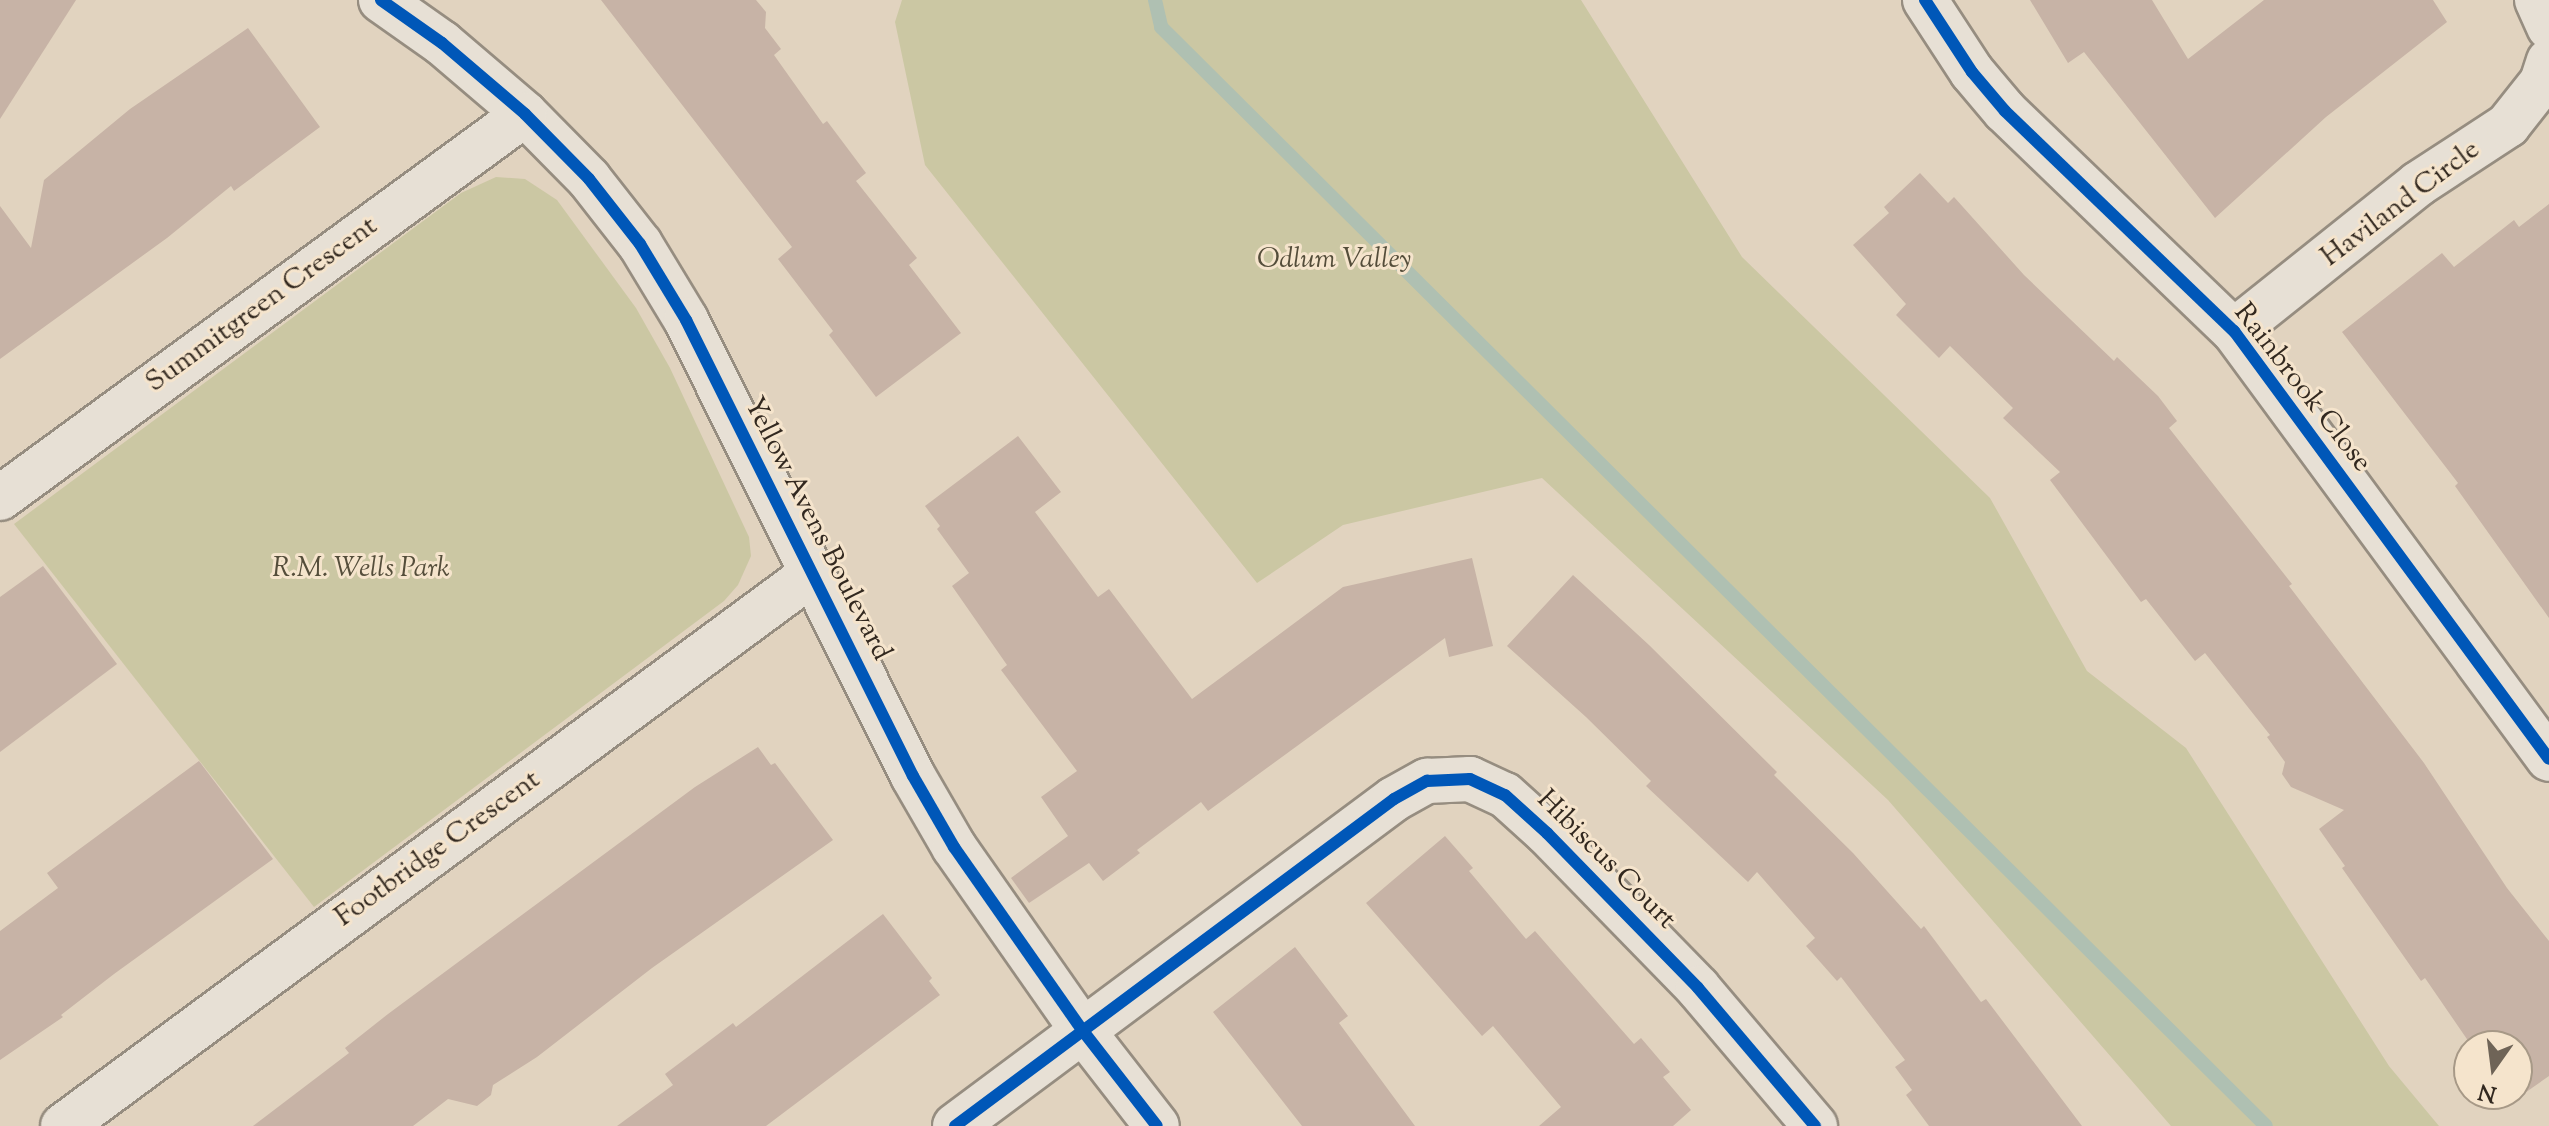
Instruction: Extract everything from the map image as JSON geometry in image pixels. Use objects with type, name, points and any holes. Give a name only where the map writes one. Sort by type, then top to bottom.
[{"type":"street","name":"Yellow Avens Boulevard","points":[[381,0],[442,43],[525,114],[589,179],[664,283],[913,776],[954,847],[1083,1031],[1157,1126]]},
{"type":"street","name":"Rainbrook Close","points":[[1925,0],[1972,72],[2005,111],[2234,331],[2546,747]]},
{"type":"street","points":[[2537,0],[2549,27]]},
{"type":"street","name":"Haviland Circle","points":[[2234,331],[2418,184],[2508,125],[2542,82],[2549,61]]},
{"type":"street","name":"Summitgreen Crescent","points":[[0,498],[525,114]]},
{"type":"street","name":"Footbridge Crescent","points":[[63,1126],[813,573]]},
{"type":"street","name":"Hibiscus Court","points":[[1083,1031],[1394,799],[1427,781],[1470,779],[1505,795],[1547,833],[1698,988],[1815,1126]]},
{"type":"street","points":[[955,1126],[1083,1031]]},
{"type":"green space","name":"Odlum Valley","points":[[902,0],[1581,0],[1742,257],[1990,498],[2087,671],[2186,748],[2389,1066],[2439,1126],[2171,1126],[1888,800],[1542,478],[1343,525],[1257,583],[925,165],[895,22]]},
{"type":"green space","name":"R.M. Wells Park","points":[[496,177],[525,179],[557,200],[636,308],[670,368],[749,537],[751,556],[738,585],[724,601],[314,907],[14,524],[461,193]]},
{"type":"building","points":[[0,0],[76,0],[0,119]]},
{"type":"building","points":[[601,0],[756,0],[766,12],[765,28],[781,49],[774,55],[823,124],[827,121],[866,173],[856,181],[917,258],[909,265],[961,333],[876,397],[829,335],[833,331],[778,259],[792,247]]},
{"type":"building","points":[[2030,0],[2152,0],[2188,59],[2264,0],[2433,0],[2447,22],[2326,117],[2215,218],[2084,52],[2068,63]]},
{"type":"building","points":[[248,28],[320,127],[234,191],[231,186],[167,238],[0,359],[0,206],[31,248],[44,180],[130,109]]},
{"type":"building","points":[[1920,173],[1948,203],[1954,197],[2024,275],[2114,361],[2117,357],[2158,396],[2177,421],[2169,428],[2292,584],[2289,586],[2424,763],[2507,888],[2549,941],[2549,1076],[2533,1087],[2533,1030],[2461,1030],[2425,978],[2421,981],[2342,868],[2345,866],[2319,829],[2344,810],[2291,787],[2282,774],[2285,762],[2267,737],[2270,735],[2205,653],[2195,661],[2146,599],[2141,602],[2050,480],[2060,472],[2003,418],[2013,408],[1950,346],[1939,358],[1896,315],[1906,304],[1853,245],[1889,213],[1884,207]]},
{"type":"building","points":[[2549,204],[2549,618],[2455,486],[2458,483],[2342,332],[2442,253],[2454,267],[2514,220],[2519,227]]},
{"type":"building","points":[[1018,436],[1061,492],[1035,512],[1098,597],[1109,589],[1192,699],[1343,587],[1472,558],[1493,646],[1449,657],[1445,638],[1208,811],[1201,802],[1137,850],[1140,853],[1103,881],[1089,863],[1029,903],[1011,878],[1068,836],[1041,797],[1077,771],[1001,670],[1007,665],[952,586],[969,573],[937,529],[940,526],[925,506]]},
{"type":"building","points":[[43,566],[117,664],[0,752],[0,597]]},
{"type":"building","points":[[1573,575],[1649,645],[1777,772],[1774,775],[1853,853],[1921,929],[1924,926],[1981,1002],[1986,999],[2082,1126],[1929,1126],[1906,1095],[1912,1090],[1895,1067],[1905,1060],[1841,977],[1837,981],[1806,946],[1815,938],[1757,872],[1748,882],[1646,786],[1651,781],[1586,717],[1507,646]]},
{"type":"building","points":[[758,747],[771,765],[775,763],[833,840],[652,968],[537,1057],[493,1085],[491,1095],[477,1106],[448,1099],[413,1126],[253,1126],[349,1053],[345,1048],[388,1014],[695,787]]},
{"type":"building","points":[[199,761],[273,859],[114,974],[61,1015],[63,1017],[0,1060],[0,931],[58,888],[47,873]]},
{"type":"building","points":[[1445,836],[1473,868],[1469,871],[1526,939],[1535,931],[1634,1044],[1641,1038],[1670,1072],[1663,1077],[1691,1110],[1673,1126],[1539,1126],[1561,1107],[1493,1026],[1482,1036],[1366,903]]},
{"type":"building","points":[[883,914],[932,978],[929,981],[940,995],[766,1126],[617,1126],[673,1085],[665,1074],[733,1023],[736,1027]]},
{"type":"building","points":[[1295,947],[1348,1016],[1339,1023],[1415,1126],[1302,1126],[1213,1012]]},
{"type":"waterway","points":[[1155,0],[1161,27],[2266,1126]]},
{"type":"cycle path","points":[[381,0],[442,43],[525,114],[589,179],[640,244],[686,320],[913,776],[954,847],[1083,1031],[1157,1126]]},
{"type":"cycle path","points":[[1925,0],[1972,72],[2005,111],[2234,331],[2549,759]]},
{"type":"cycle path","points":[[955,1126],[1394,799],[1427,781],[1470,779],[1505,795],[1547,833],[1698,988],[1815,1126]]}]
